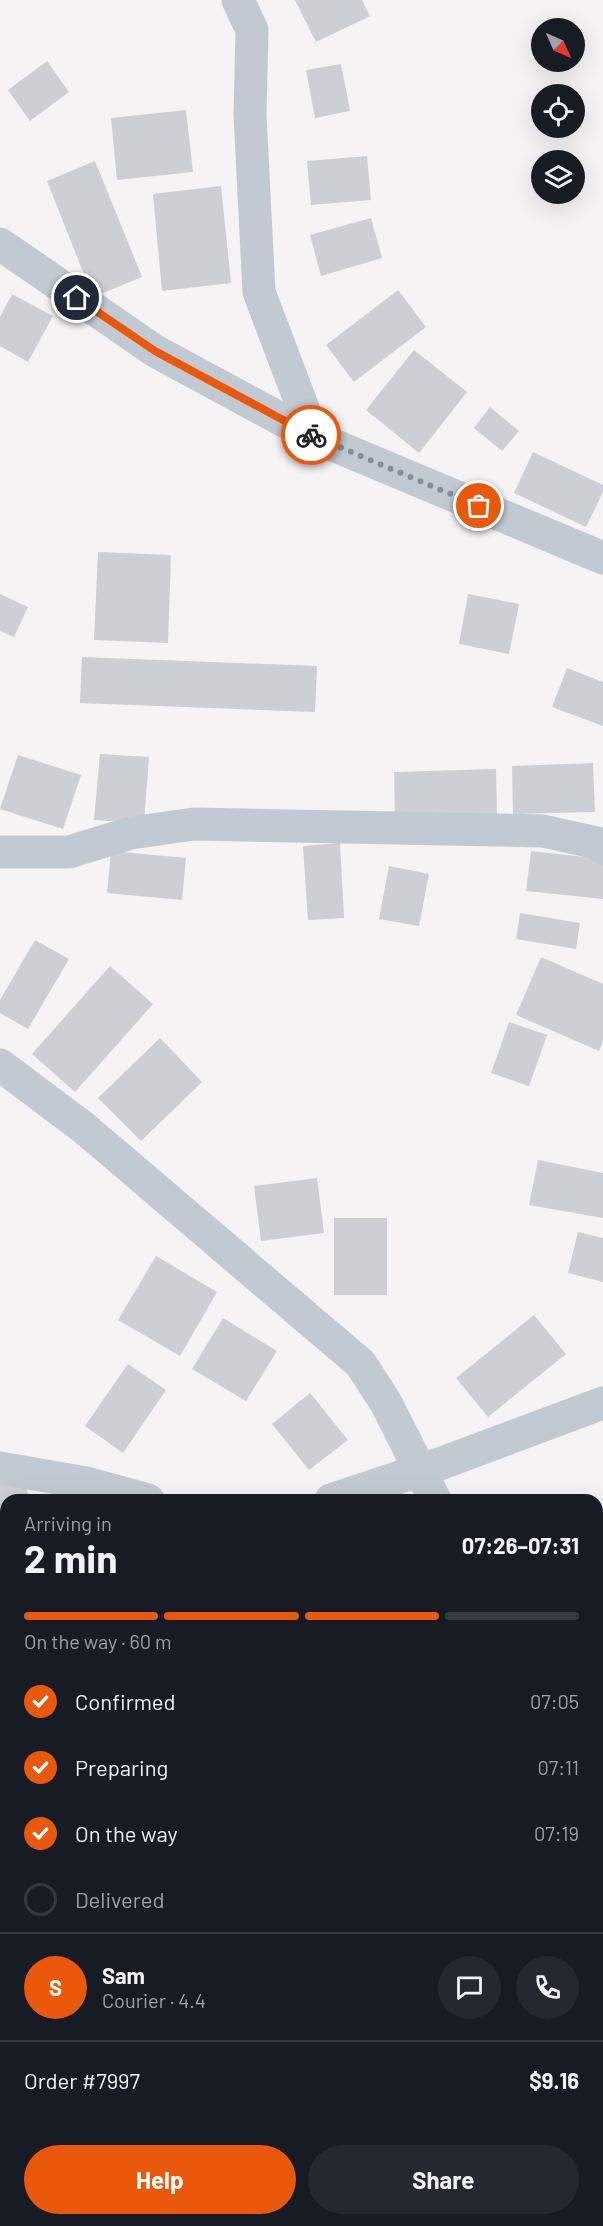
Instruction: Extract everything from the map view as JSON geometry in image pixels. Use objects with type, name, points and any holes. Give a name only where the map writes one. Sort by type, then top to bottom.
[{"type":"street","points":[[238,0],[252,30],[250,116],[260,292],[314,437]]},
{"type":"street","points":[[0,244],[155,351],[314,437],[603,558]]},
{"type":"street","points":[[0,852],[69,852],[131,832],[194,824],[543,831],[597,843],[603,848]]},
{"type":"street","points":[[0,1065],[84,1128],[361,1364],[386,1402],[432,1494]]},
{"type":"street","points":[[349,1494],[592,1406],[603,1386]]},
{"type":"street","points":[[0,1468],[86,1483],[126,1494]]},
{"type":"building","points":[[295,0],[362,0],[370,16],[316,42]]},
{"type":"building","points":[[47,61],[69,92],[30,121],[8,90]]},
{"type":"building","points":[[341,64],[350,111],[315,118],[306,70]]},
{"type":"building","points":[[186,110],[193,172],[117,180],[111,118]]},
{"type":"building","points":[[367,156],[371,200],[311,205],[307,161]]},
{"type":"building","points":[[95,161],[142,277],[93,297],[47,181]]},
{"type":"building","points":[[221,186],[231,283],[162,291],[153,194]]},
{"type":"building","points":[[371,218],[382,258],[321,276],[310,235]]},
{"type":"building","points":[[398,290],[426,327],[354,382],[326,345]]},
{"type":"building","points":[[12,294],[53,316],[28,362],[0,346],[0,317]]},
{"type":"building","points":[[414,350],[467,392],[419,453],[366,410]]},
{"type":"building","points":[[490,407],[519,431],[502,451],[474,428]]},
{"type":"building","points":[[533,452],[603,485],[603,492],[586,527],[514,493]]},
{"type":"building","points":[[98,552],[171,555],[168,643],[94,640]]},
{"type":"building","points":[[0,594],[28,607],[14,637],[0,631]]},
{"type":"building","points":[[468,594],[519,604],[509,654],[459,644]]},
{"type":"building","points":[[82,657],[317,666],[315,712],[80,703]]},
{"type":"building","points":[[567,668],[603,682],[603,726],[552,707]]},
{"type":"building","points":[[100,754],[149,757],[144,823],[94,820]]},
{"type":"building","points":[[18,755],[81,775],[63,829],[0,809]]},
{"type":"building","points":[[593,763],[595,812],[513,814],[512,766]]},
{"type":"building","points":[[496,769],[497,814],[395,816],[394,772]]},
{"type":"building","points":[[340,843],[344,918],[308,920],[303,846]]},
{"type":"building","points":[[111,851],[186,858],[182,900],[107,893]]},
{"type":"building","points":[[531,851],[603,859],[603,899],[526,891]]},
{"type":"building","points":[[389,866],[429,874],[419,926],[379,919]]},
{"type":"building","points":[[520,913],[580,923],[576,949],[516,939]]},
{"type":"building","points":[[35,940],[69,959],[28,1029],[0,1013],[0,1000]]},
{"type":"building","points":[[541,957],[603,984],[603,1041],[599,1051],[516,1015]]},
{"type":"building","points":[[110,966],[153,1004],[75,1092],[32,1054]]},
{"type":"building","points":[[509,1022],[547,1035],[529,1086],[491,1073]]},
{"type":"building","points":[[160,1038],[202,1082],[141,1141],[98,1098]]},
{"type":"building","points":[[538,1160],[603,1173],[603,1218],[529,1205]]},
{"type":"building","points":[[317,1178],[324,1233],[261,1241],[254,1186]]},
{"type":"building","points":[[334,1218],[387,1218],[387,1295],[334,1295]]},
{"type":"building","points":[[578,1232],[603,1238],[603,1282],[568,1273]]},
{"type":"building","points":[[156,1256],[217,1292],[180,1356],[118,1320]]},
{"type":"building","points":[[534,1315],[566,1354],[488,1417],[456,1378]]},
{"type":"building","points":[[223,1318],[277,1351],[246,1401],[192,1369]]},
{"type":"building","points":[[128,1364],[166,1390],[123,1453],[85,1426]]},
{"type":"building","points":[[310,1393],[348,1440],[309,1470],[272,1424]]},
{"type":"building","points":[[24,1474],[28,1494],[0,1494],[0,1479]]},
{"type":"way so far","points":[[311,435],[479,506]]},
{"type":"route","points":[[77,298],[155,351],[311,435]]}]
